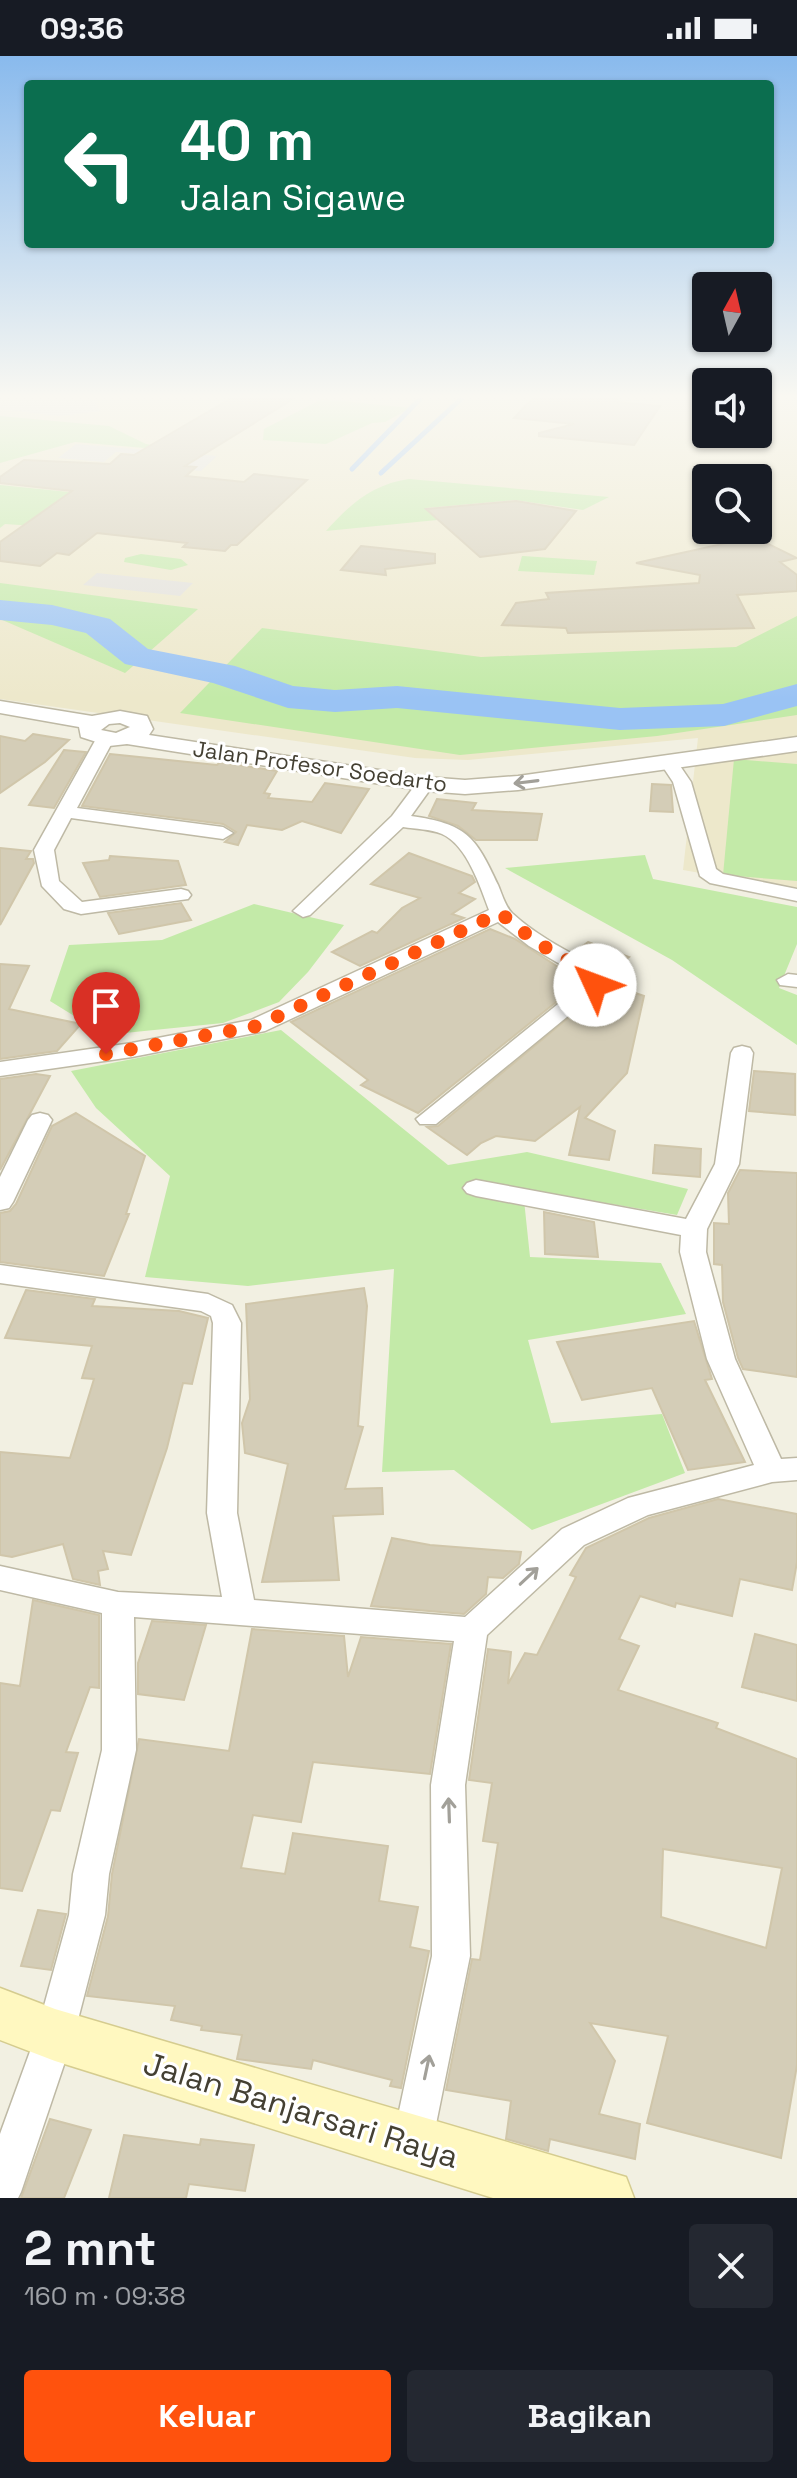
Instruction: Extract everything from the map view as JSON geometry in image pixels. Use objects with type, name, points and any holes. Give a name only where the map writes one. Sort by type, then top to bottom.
[{"type":"main road","name":"Jalan Banjarsari Raya","points":[[0,2014],[55,2035],[412,2144],[545,2191],[605,2198]]},
{"type":"street","name":"Jalan Profesor Soedarto","points":[[0,707],[112,732]]},
{"type":"street","name":"Jalan Profesor Soedarto","points":[[0,719],[433,776],[465,787],[518,783],[797,744]]},
{"type":"street","name":"Jalan Profesor Soedarto","points":[[433,776],[797,731]]},
{"type":"street","points":[[112,732],[44,850],[49,882],[71,905],[95,909],[181,895]]},
{"type":"street","points":[[668,761],[682,782],[707,872],[717,879],[797,895]]},
{"type":"street","points":[[303,911],[399,820],[433,776]]},
{"type":"street","points":[[65,812],[223,833]]},
{"type":"street","points":[[399,820],[447,830],[459,836],[489,885],[500,913],[536,942],[594,975],[595,985],[428,1119]]},
{"type":"street","points":[[0,1069],[132,1050],[257,1026],[500,913]]},
{"type":"street","points":[[412,2144],[451,1956],[448,1785],[472,1630],[573,1537],[639,1506],[784,1470],[721,1359],[693,1252],[694,1229],[727,1164],[742,1053]]},
{"type":"street","points":[[0,1202],[40,1120]]},
{"type":"street","points":[[476,1188],[694,1229]]},
{"type":"street","points":[[0,1274],[208,1303],[222,1311],[227,1323],[222,1513],[240,1611]]},
{"type":"street","points":[[0,1578],[118,1604],[472,1630]]},
{"type":"street","points":[[0,2192],[55,2035],[87,1915],[91,1874],[119,1750],[118,1604]]},
{"type":"shaded area","points":[[0,499],[692,499],[692,544],[772,544],[772,499],[797,499],[797,890],[683,870],[698,738],[468,760],[415,758],[0,699]]},
{"type":"shaded area","points":[[97,573],[193,583],[180,596],[83,585]]},
{"type":"green space","points":[[0,499],[71,499],[34,526],[5,524],[0,528]]},
{"type":"green space","points":[[361,499],[605,499],[583,510],[515,500],[426,508],[437,520],[326,531]]},
{"type":"green space","points":[[141,554],[181,559],[188,565],[171,570],[124,562],[125,558]]},
{"type":"green space","points":[[522,556],[597,561],[594,575],[518,571]]},
{"type":"green space","points":[[0,583],[198,609],[125,673],[0,619]]},
{"type":"green space","points":[[797,616],[797,715],[657,736],[460,755],[180,713],[262,628],[481,657],[736,647]]},
{"type":"green space","points":[[734,759],[797,764],[797,881],[723,875]]},
{"type":"green space","points":[[645,855],[653,879],[797,907],[797,944],[779,988],[797,995],[797,1045],[672,960],[505,868]]},
{"type":"green space","points":[[254,904],[344,925],[308,972],[279,1002],[223,1023],[105,1035],[50,1001],[69,945],[162,940]]},
{"type":"green space","points":[[281,1030],[448,1165],[527,1152],[688,1189],[677,1215],[534,1191],[524,1200],[530,1257],[661,1263],[686,1314],[528,1340],[551,1423],[662,1414],[685,1473],[532,1530],[454,1470],[382,1472],[394,1269],[248,1286],[145,1277],[170,1176],[96,1108],[71,1071]]},
{"type":"building","points":[[61,499],[287,499],[237,545],[231,545],[225,551],[183,547],[187,543],[97,533],[69,555],[57,553],[40,566],[0,561],[0,542]]},
{"type":"building","points":[[516,501],[576,511],[545,549],[480,557],[426,509]]},
{"type":"building","points":[[722,544],[768,544],[797,558],[780,562],[797,575],[797,591],[737,595],[754,628],[568,633],[566,628],[502,625],[516,603],[549,599],[546,593],[699,583],[700,575],[636,563]]},
{"type":"building","points":[[361,546],[435,554],[435,563],[385,569],[386,575],[341,570]]},
{"type":"building","points":[[33,734],[69,740],[45,762],[0,793],[0,736],[25,741]]},
{"type":"building","points":[[64,750],[86,752],[54,808],[29,805]]},
{"type":"building","points":[[110,754],[217,765],[220,762],[277,771],[264,793],[270,794],[268,798],[312,802],[325,783],[369,789],[341,833],[302,821],[282,830],[247,825],[238,845],[225,842],[236,832],[223,824],[82,806]]},
{"type":"building","points":[[652,784],[671,785],[673,812],[650,811]]},
{"type":"building","points":[[437,799],[476,803],[472,810],[542,814],[537,840],[476,840],[458,826],[429,816]]},
{"type":"building","points":[[0,848],[31,851],[26,859],[33,859],[34,863],[0,925]]},
{"type":"building","points":[[409,853],[472,876],[475,882],[459,893],[475,899],[452,914],[464,918],[360,966],[332,952],[372,931],[377,933],[402,908],[420,898],[371,884]]},
{"type":"building","points":[[110,856],[178,861],[186,885],[100,897],[83,863],[109,860]]},
{"type":"building","points":[[181,903],[191,920],[119,934],[108,913]]},
{"type":"building","points":[[490,929],[515,939],[581,982],[418,1113],[361,1085],[368,1080],[291,1022]]},
{"type":"building","points":[[588,942],[629,957],[606,974],[603,967],[574,952]]},
{"type":"building","points":[[0,964],[29,966],[9,1009],[81,1024],[57,1051],[0,1059]]},
{"type":"building","points":[[609,984],[644,996],[627,1073],[585,1118],[615,1131],[609,1160],[569,1155],[580,1107],[535,1141],[496,1136],[467,1155],[427,1127],[438,1126]]},
{"type":"building","points":[[754,1071],[795,1074],[795,1115],[749,1111]]},
{"type":"building","points":[[36,1074],[50,1076],[0,1170],[0,1079]]},
{"type":"building","points":[[76,1113],[145,1156],[126,1214],[129,1214],[104,1276],[0,1262],[0,1213],[10,1211],[16,1204],[52,1126]]},
{"type":"building","points":[[655,1145],[701,1149],[700,1177],[653,1173]]},
{"type":"building","points":[[740,1170],[797,1173],[797,1377],[743,1369],[738,1358],[723,1302],[722,1265],[714,1264],[714,1223],[729,1224],[728,1193]]},
{"type":"building","points":[[544,1212],[594,1222],[598,1257],[545,1254]]},
{"type":"building","points":[[364,1288],[367,1306],[358,1426],[363,1427],[345,1489],[382,1488],[383,1514],[333,1516],[339,1580],[262,1582],[288,1464],[245,1453],[242,1423],[250,1399],[246,1304]]},
{"type":"building","points":[[26,1290],[95,1299],[92,1306],[179,1311],[208,1318],[192,1384],[183,1383],[167,1448],[131,1555],[103,1551],[108,1569],[98,1571],[100,1585],[73,1579],[63,1544],[12,1557],[0,1555],[0,1452],[70,1458],[94,1379],[82,1378],[92,1346],[5,1338]]},
{"type":"building","points":[[694,1321],[712,1379],[705,1380],[745,1462],[688,1470],[652,1388],[582,1400],[557,1342]]},
{"type":"building","points":[[718,1499],[797,1514],[797,1562],[792,1590],[740,1579],[732,1616],[676,1603],[675,1607],[640,1596],[619,1639],[639,1646],[618,1690],[718,1723],[716,1728],[797,1759],[797,2065],[781,2158],[647,2123],[668,2036],[590,2023],[615,2061],[599,2114],[640,2124],[635,2159],[550,2139],[548,2151],[506,2139],[511,2101],[446,2090],[472,1959],[480,1960],[498,1843],[483,1841],[492,1783],[469,1780],[488,1649],[511,1652],[508,1684],[525,1653],[537,1655],[576,1577],[570,1575],[586,1548],[649,1518]],"holes":[[[663,1849],[782,1868],[766,1948],[661,1917]]]},
{"type":"building","points":[[392,1538],[430,1545],[521,1552],[519,1564],[503,1578],[488,1577],[486,1594],[464,1614],[371,1606]]},
{"type":"building","points":[[33,1600],[99,1615],[99,1688],[90,1687],[66,1752],[78,1753],[60,1811],[51,1810],[22,1891],[0,1888],[0,1683],[20,1686]]},
{"type":"building","points":[[152,1621],[206,1625],[184,1700],[138,1694],[138,1663]]},
{"type":"building","points":[[252,1629],[344,1636],[348,1677],[361,1637],[451,1644],[430,1774],[313,1762],[301,1822],[253,1815],[241,1868],[285,1874],[293,1833],[388,1846],[379,1901],[418,1907],[410,1947],[429,1951],[401,2088],[390,2086],[392,2080],[313,2060],[311,2069],[237,2059],[242,2035],[201,2030],[202,2026],[171,2020],[175,2006],[87,1996],[108,1916],[112,1874],[139,1739],[229,1751]]},
{"type":"building","points":[[755,1634],[797,1645],[797,1701],[742,1687]]},
{"type":"building","points":[[38,1910],[66,1914],[51,1970],[21,1966]]},
{"type":"building","points":[[50,2119],[91,2130],[64,2198],[21,2198]]},
{"type":"building","points":[[124,2135],[200,2145],[201,2139],[254,2145],[245,2191],[189,2184],[186,2198],[109,2198]]},
{"type":"waterway","points":[[0,610],[52,615],[98,626],[137,657],[222,674],[288,697],[335,701],[397,697],[620,719],[724,715],[797,695]]},
{"type":"route","points":[[106,1054],[257,1026],[500,913],[536,942],[594,975],[595,985]]}]
